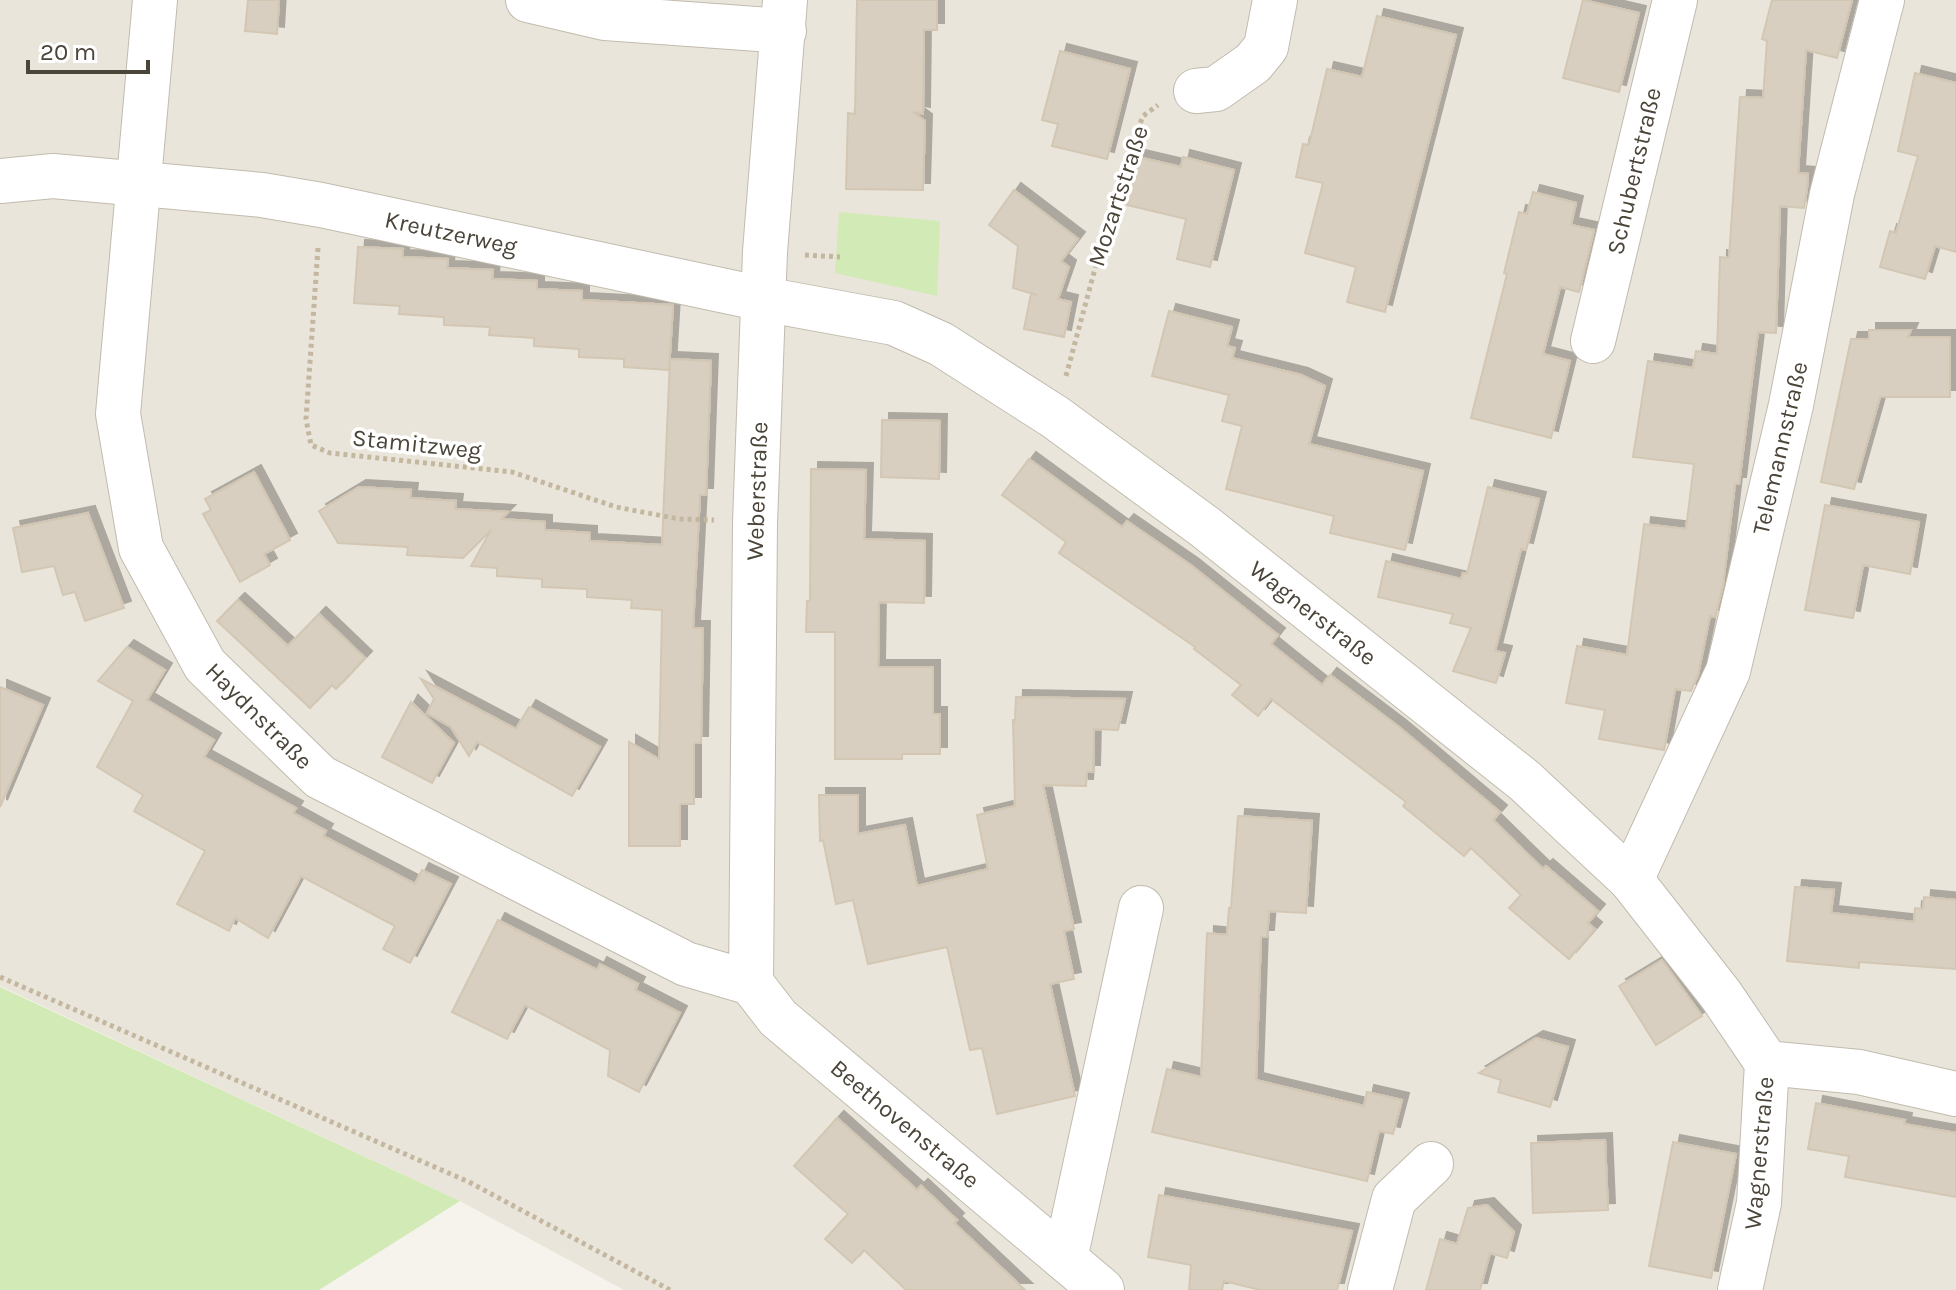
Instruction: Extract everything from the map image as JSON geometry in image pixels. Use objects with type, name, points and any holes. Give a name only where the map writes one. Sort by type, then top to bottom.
[{"type":"street","name":"Haydnstraße","points":[[155,0],[118,414],[141,548],[205,665],[320,777],[686,964],[751,983]]},
{"type":"street","points":[[528,0],[605,18],[784,16]]},
{"type":"street","points":[[1196,91],[1216,89],[1253,63],[1266,47],[1275,0]]},
{"type":"street","name":"Schubertstraße","points":[[1593,341],[1675,0]]},
{"type":"street","name":"Telemannstraße","points":[[1631,880],[1728,671],[1791,405],[1832,194],[1882,0]]},
{"type":"street","name":"Weberstraße","points":[[751,983],[755,523],[763,299],[784,16]]},
{"type":"street","name":"Kreutzerweg","points":[[0,181],[53,176],[262,195],[763,299]]},
{"type":"street","name":"Wagnerstraße","points":[[763,299],[894,323],[941,344],[1055,417],[1205,527],[1525,781],[1631,880],[1721,995],[1767,1063],[1759,1203],[1740,1290]]},
{"type":"street","points":[[1065,1259],[1141,908]]},
{"type":"street","name":"Beethovenstraße","points":[[751,983],[778,1018],[1102,1290]]},
{"type":"street","name":"Wagnerstraße","points":[[1767,1063],[1859,1072],[1956,1094]]},
{"type":"street","points":[[1370,1290],[1394,1199],[1431,1164]]},
{"type":"path","name":"Mozartstraße","points":[[1055,417],[1120,176],[1143,116],[1166,100],[1196,91]]},
{"type":"path","name":"Stamitzweg","points":[[321,205],[306,419],[311,445],[330,453],[512,472],[616,507],[679,519],[755,523]]},
{"type":"path","points":[[0,977],[469,1182],[670,1290]]},
{"type":"shaded area","points":[[0,0],[1956,0],[1956,1290],[624,1290],[460,1201],[0,986]]},
{"type":"green space","points":[[839,212],[940,221],[937,296],[835,273]]},
{"type":"green space","points":[[0,987],[460,1201],[319,1290],[0,1290]]},
{"type":"building","points":[[248,0],[279,0],[277,34],[245,31]]},
{"type":"building","points":[[857,0],[937,0],[937,30],[924,30],[923,114],[913,112],[925,121],[923,190],[846,189],[848,113],[855,114]]},
{"type":"building","points":[[1583,0],[1639,13],[1619,92],[1563,78]]},
{"type":"building","points":[[1772,0],[1852,0],[1837,58],[1806,50],[1798,173],[1808,174],[1807,189],[1804,208],[1780,206],[1776,333],[1758,332],[1723,585],[1715,617],[1710,616],[1698,675],[1691,691],[1675,689],[1664,750],[1599,739],[1605,710],[1566,703],[1577,646],[1627,655],[1644,524],[1686,529],[1694,464],[1633,457],[1648,361],[1693,368],[1696,351],[1717,354],[1720,257],[1729,258],[1740,97],[1763,98],[1767,41],[1762,39]]},
{"type":"building","points":[[1377,16],[1456,35],[1385,312],[1347,302],[1356,267],[1305,253],[1323,183],[1296,177],[1303,144],[1309,145],[1327,69],[1362,77]]},
{"type":"building","points":[[1060,51],[1130,69],[1107,159],[1052,146],[1058,124],[1042,120]]},
{"type":"building","points":[[1915,73],[1956,83],[1956,252],[1935,246],[1925,279],[1880,267],[1890,231],[1896,233],[1918,156],[1898,151]]},
{"type":"building","points":[[1138,157],[1181,167],[1183,157],[1234,170],[1210,267],[1177,259],[1186,219],[1127,205]]},
{"type":"building","points":[[1014,190],[1078,239],[1061,261],[1069,267],[1058,299],[1071,302],[1064,337],[1024,329],[1031,294],[1037,295],[1013,288],[1018,246],[989,225]]},
{"type":"building","points":[[1533,192],[1576,203],[1571,225],[1594,230],[1579,292],[1560,287],[1543,354],[1570,361],[1551,438],[1471,418],[1519,212],[1527,214]]},
{"type":"building","points":[[358,247],[403,249],[402,257],[448,259],[447,268],[493,270],[492,279],[537,281],[537,289],[582,291],[582,300],[673,305],[669,370],[624,367],[624,359],[579,357],[579,349],[534,346],[534,338],[489,335],[490,327],[444,325],[444,317],[399,314],[400,306],[354,303]]},
{"type":"building","points":[[1169,311],[1232,327],[1227,346],[1235,348],[1232,358],[1301,375],[1325,386],[1309,444],[1423,471],[1405,550],[1330,533],[1334,516],[1226,489],[1242,426],[1222,421],[1229,395],[1152,376]]},
{"type":"building","points":[[1869,330],[1911,330],[1908,337],[1950,337],[1950,397],[1880,397],[1854,489],[1821,482],[1851,339],[1869,339]]},
{"type":"building","points":[[670,359],[711,361],[706,495],[700,495],[693,628],[703,628],[701,743],[694,743],[694,804],[680,804],[680,846],[629,846],[629,742],[659,759],[662,610],[631,608],[632,600],[587,597],[587,589],[542,587],[542,579],[497,576],[497,568],[471,566],[491,530],[463,558],[407,555],[408,547],[338,543],[319,511],[359,487],[411,490],[410,498],[456,501],[455,509],[508,512],[501,519],[545,522],[545,530],[590,533],[590,541],[662,545]]},
{"type":"building","points":[[882,420],[940,421],[939,479],[881,477]]},
{"type":"building","points":[[1029,459],[1122,527],[1127,521],[1192,566],[1278,635],[1271,644],[1322,685],[1330,675],[1399,727],[1500,812],[1493,820],[1543,869],[1546,866],[1598,911],[1588,923],[1595,929],[1569,959],[1509,908],[1521,895],[1471,848],[1464,856],[1403,806],[1406,802],[1271,699],[1258,716],[1232,695],[1241,685],[1195,647],[1059,553],[1066,542],[1002,495]]},
{"type":"building","points":[[811,469],[866,470],[864,539],[925,541],[924,603],[879,602],[878,667],[933,667],[933,714],[940,714],[940,754],[902,754],[902,759],[835,759],[835,632],[806,632],[807,601],[810,601]]},
{"type":"building","points":[[254,472],[290,540],[264,554],[270,565],[240,582],[203,514],[211,510],[205,499]]},
{"type":"building","points":[[1488,487],[1539,499],[1526,550],[1521,549],[1495,651],[1505,653],[1496,683],[1453,671],[1471,628],[1450,623],[1453,614],[1378,597],[1386,561],[1461,579],[1463,573],[1467,574]]},
{"type":"building","points":[[1825,505],[1919,522],[1910,574],[1863,565],[1853,618],[1805,610]]},
{"type":"building","points":[[88,513],[124,608],[85,621],[75,592],[63,595],[54,566],[22,572],[13,528]]},
{"type":"building","points":[[238,600],[288,646],[319,614],[365,658],[336,689],[332,685],[310,708],[217,621]]},
{"type":"building","points":[[127,647],[165,670],[147,700],[214,740],[204,757],[296,808],[293,813],[326,831],[323,836],[415,884],[422,870],[451,884],[410,963],[383,949],[395,926],[301,876],[268,938],[235,918],[229,931],[177,904],[205,851],[134,811],[143,795],[97,767],[133,701],[98,681]]},
{"type":"building","points":[[421,679],[516,729],[529,707],[600,747],[572,796],[477,742],[469,756],[451,727],[427,713],[434,699]]},
{"type":"building","points":[[0,687],[43,705],[0,807]]},
{"type":"building","points":[[1016,697],[1125,699],[1118,730],[1094,729],[1093,772],[1087,772],[1086,786],[1043,785],[1074,929],[1064,931],[1074,979],[1050,984],[1075,1096],[997,1114],[982,1048],[970,1050],[947,947],[868,964],[853,900],[836,904],[823,840],[820,841],[819,795],[858,795],[858,834],[905,825],[917,886],[988,869],[977,815],[1015,806],[1013,720]]},
{"type":"building","points":[[411,702],[454,743],[432,783],[382,757]]},
{"type":"building","points":[[1238,816],[1312,821],[1306,913],[1269,911],[1267,937],[1261,937],[1256,1080],[1364,1106],[1367,1092],[1402,1100],[1393,1134],[1379,1131],[1367,1181],[1152,1132],[1167,1069],[1201,1077],[1207,933],[1227,935]]},
{"type":"building","points":[[1795,887],[1834,890],[1831,913],[1914,922],[1915,908],[1923,909],[1924,897],[1956,900],[1956,969],[1859,962],[1859,968],[1787,961]]},
{"type":"building","points":[[498,920],[597,970],[600,964],[638,984],[635,990],[680,1013],[639,1092],[608,1076],[610,1050],[525,1005],[507,1039],[452,1012]]},
{"type":"building","points":[[1662,960],[1702,1016],[1656,1045],[1619,986]]},
{"type":"building","points":[[1536,1038],[1568,1047],[1550,1107],[1498,1092],[1501,1080],[1479,1073]]},
{"type":"building","points":[[1816,1103],[1956,1133],[1956,1197],[1845,1177],[1849,1156],[1808,1149]]},
{"type":"building","points":[[837,1118],[917,1190],[921,1186],[957,1220],[954,1223],[1025,1290],[906,1290],[864,1250],[852,1263],[825,1239],[848,1214],[794,1166]]},
{"type":"building","points":[[1605,1140],[1608,1210],[1533,1213],[1531,1143]]},
{"type":"building","points":[[1673,1142],[1736,1154],[1711,1278],[1649,1266]]},
{"type":"building","points":[[1159,1195],[1352,1231],[1337,1290],[1260,1290],[1224,1281],[1222,1290],[1189,1290],[1191,1265],[1148,1257]]},
{"type":"building","points":[[1487,1205],[1514,1232],[1507,1258],[1490,1253],[1480,1290],[1426,1290],[1440,1239],[1457,1244],[1468,1208]]}]
